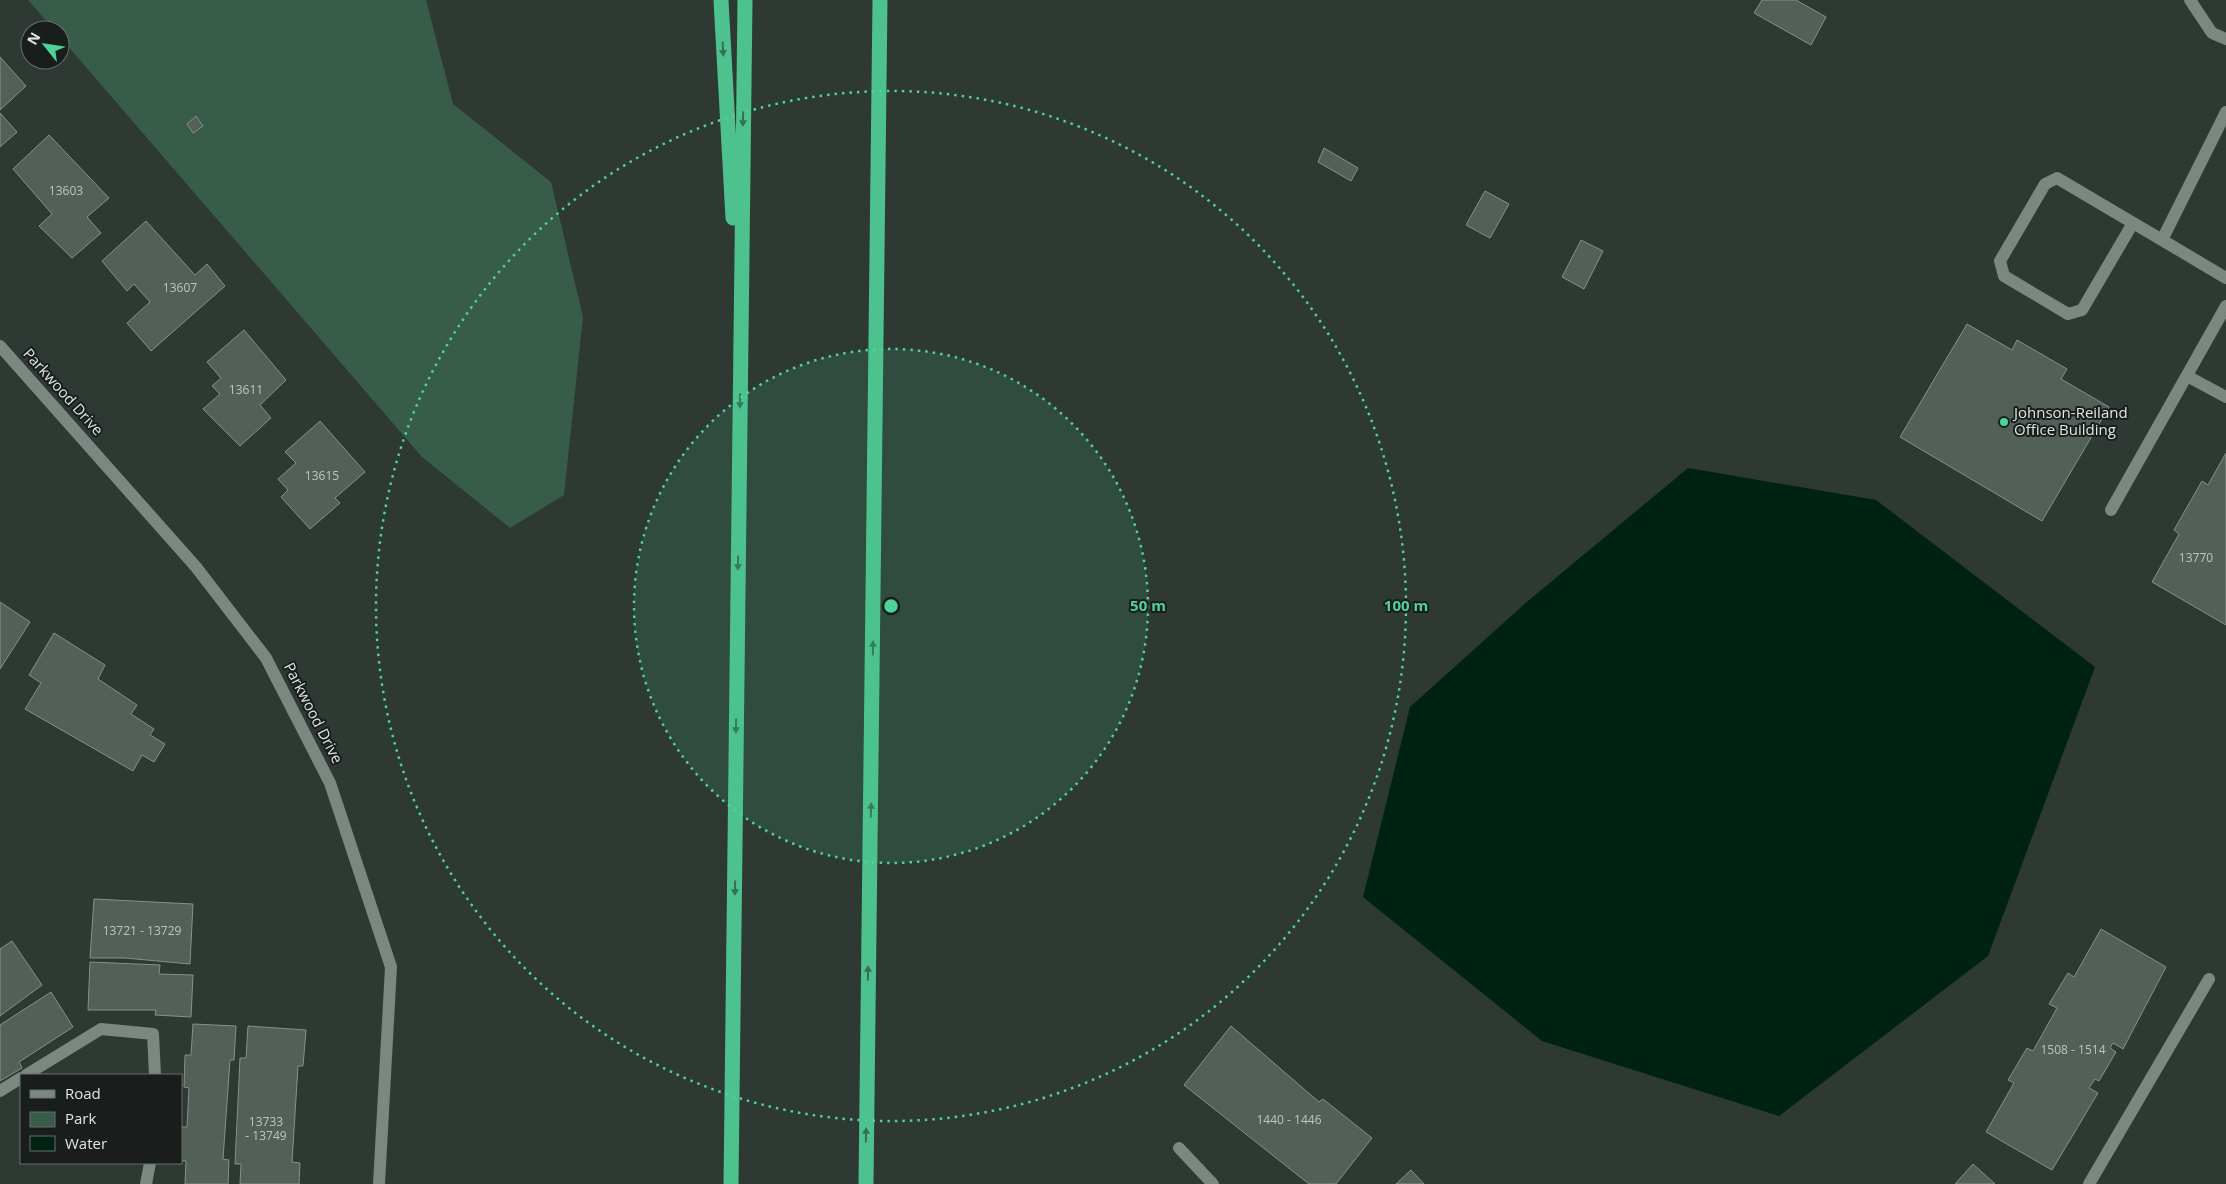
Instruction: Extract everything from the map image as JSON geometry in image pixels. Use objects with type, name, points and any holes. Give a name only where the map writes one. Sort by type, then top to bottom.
[{"type":"highway","points":[[720,0],[741,352]]},
{"type":"highway","points":[[731,1184],[745,0]]},
{"type":"highway","points":[[866,1184],[880,0]]},
{"type":"highway","points":[[880,109],[891,0]]},
{"type":"street","points":[[2190,0],[2212,32],[2226,39]]},
{"type":"street","points":[[2162,240],[2226,112]]},
{"type":"street","points":[[2133,223],[2082,310],[2068,314],[2004,276],[2000,261],[2045,184],[2057,178],[2226,278]]},
{"type":"street","points":[[2111,510],[2226,306]]},
{"type":"street","name":"Parkwood Drive","points":[[0,346],[196,566],[260,650],[330,783],[391,967],[378,1184]]},
{"type":"street","points":[[2187,376],[2226,397]]},
{"type":"street","points":[[2090,1184],[2209,979]]},
{"type":"street","points":[[28,1074],[101,1029],[154,1034],[156,1074]]},
{"type":"street","points":[[0,1091],[20,1079]]},
{"type":"street","points":[[1179,1148],[1213,1184]]},
{"type":"street","points":[[146,1184],[150,1164]]},
{"type":"green space","points":[[28,0],[426,0],[453,104],[551,182],[583,317],[564,495],[510,528],[422,457],[70,49],[70,20],[45,20]]},
{"type":"water","points":[[1688,468],[1876,500],[2095,667],[1988,956],[1779,1116],[1542,1041],[1363,897],[1410,707],[1528,601]]},
{"type":"building","points":[[1762,0],[1796,0],[1826,17],[1811,45],[1754,13]]},
{"type":"building","points":[[0,57],[26,86],[0,110]]},
{"type":"building","points":[[0,113],[17,132],[0,147]]},
{"type":"building","points":[[196,116],[203,126],[193,133],[187,124]]},
{"type":"building","points":[[49,135],[109,198],[87,217],[101,233],[72,258],[39,226],[52,214],[13,169]]},
{"type":"building","points":[[1324,148],[1358,168],[1351,181],[1318,162]]},
{"type":"building","points":[[1485,191],[1509,204],[1490,238],[1466,225]]},
{"type":"building","points":[[146,221],[195,275],[207,264],[225,286],[151,351],[127,323],[150,302],[134,284],[127,291],[102,261]]},
{"type":"building","points":[[1581,240],[1603,251],[1584,289],[1562,277]]},
{"type":"building","name":"Johnson-Reiland Office Building","points":[[1967,324],[2012,350],[2017,340],[2067,369],[2061,379],[2109,407],[2042,521],[1900,437]]},
{"type":"building","points":[[244,330],[286,380],[260,405],[271,418],[240,446],[203,409],[220,394],[212,386],[221,378],[207,362]]},
{"type":"building","points":[[320,421],[365,472],[335,498],[340,503],[310,529],[281,497],[288,490],[278,479],[296,463],[285,452]]},
{"type":"building","points":[[2226,453],[2226,625],[2152,582],[2179,534],[2174,530],[2202,481],[2208,485]]},
{"type":"building","points":[[0,602],[30,622],[0,669]]},
{"type":"building","points":[[54,633],[105,665],[98,679],[137,705],[131,714],[154,729],[150,735],[165,744],[154,762],[142,755],[133,771],[25,709],[41,683],[29,675]]},
{"type":"building","points":[[94,899],[193,904],[190,964],[125,958],[90,958]]},
{"type":"building","points":[[2101,929],[2166,967],[2123,1049],[2113,1043],[2110,1048],[2116,1052],[2099,1081],[2095,1079],[2089,1088],[2098,1093],[2052,1170],[1986,1132],[2014,1083],[2008,1080],[2027,1048],[2033,1051],[2057,1008],[2049,1004],[2068,973],[2074,977]]},
{"type":"building","points":[[12,941],[42,985],[0,1016],[0,949]]},
{"type":"building","points":[[90,962],[160,965],[159,974],[193,975],[191,1017],[155,1015],[156,1010],[88,1010]]},
{"type":"building","points":[[51,992],[73,1027],[19,1062],[22,1068],[0,1081],[0,1025]]},
{"type":"building","points":[[193,1024],[236,1026],[234,1060],[230,1060],[223,1159],[229,1160],[228,1184],[185,1184],[186,1161],[182,1161],[182,1127],[187,1127],[189,1088],[184,1087],[185,1055],[191,1055]]},
{"type":"building","points":[[248,1026],[306,1030],[303,1066],[298,1066],[292,1162],[300,1163],[299,1184],[240,1184],[241,1164],[235,1164],[240,1058],[246,1058]]},
{"type":"building","points":[[1231,1026],[1319,1102],[1323,1099],[1372,1138],[1336,1184],[1309,1184],[1184,1085]]},
{"type":"building","points":[[1973,1164],[1995,1184],[1955,1184]]},
{"type":"building","points":[[1411,1170],[1424,1184],[1396,1184]]},
{"type":"place","name":"Johnson-Reiland Office Building","points":[[2004,422]]}]
